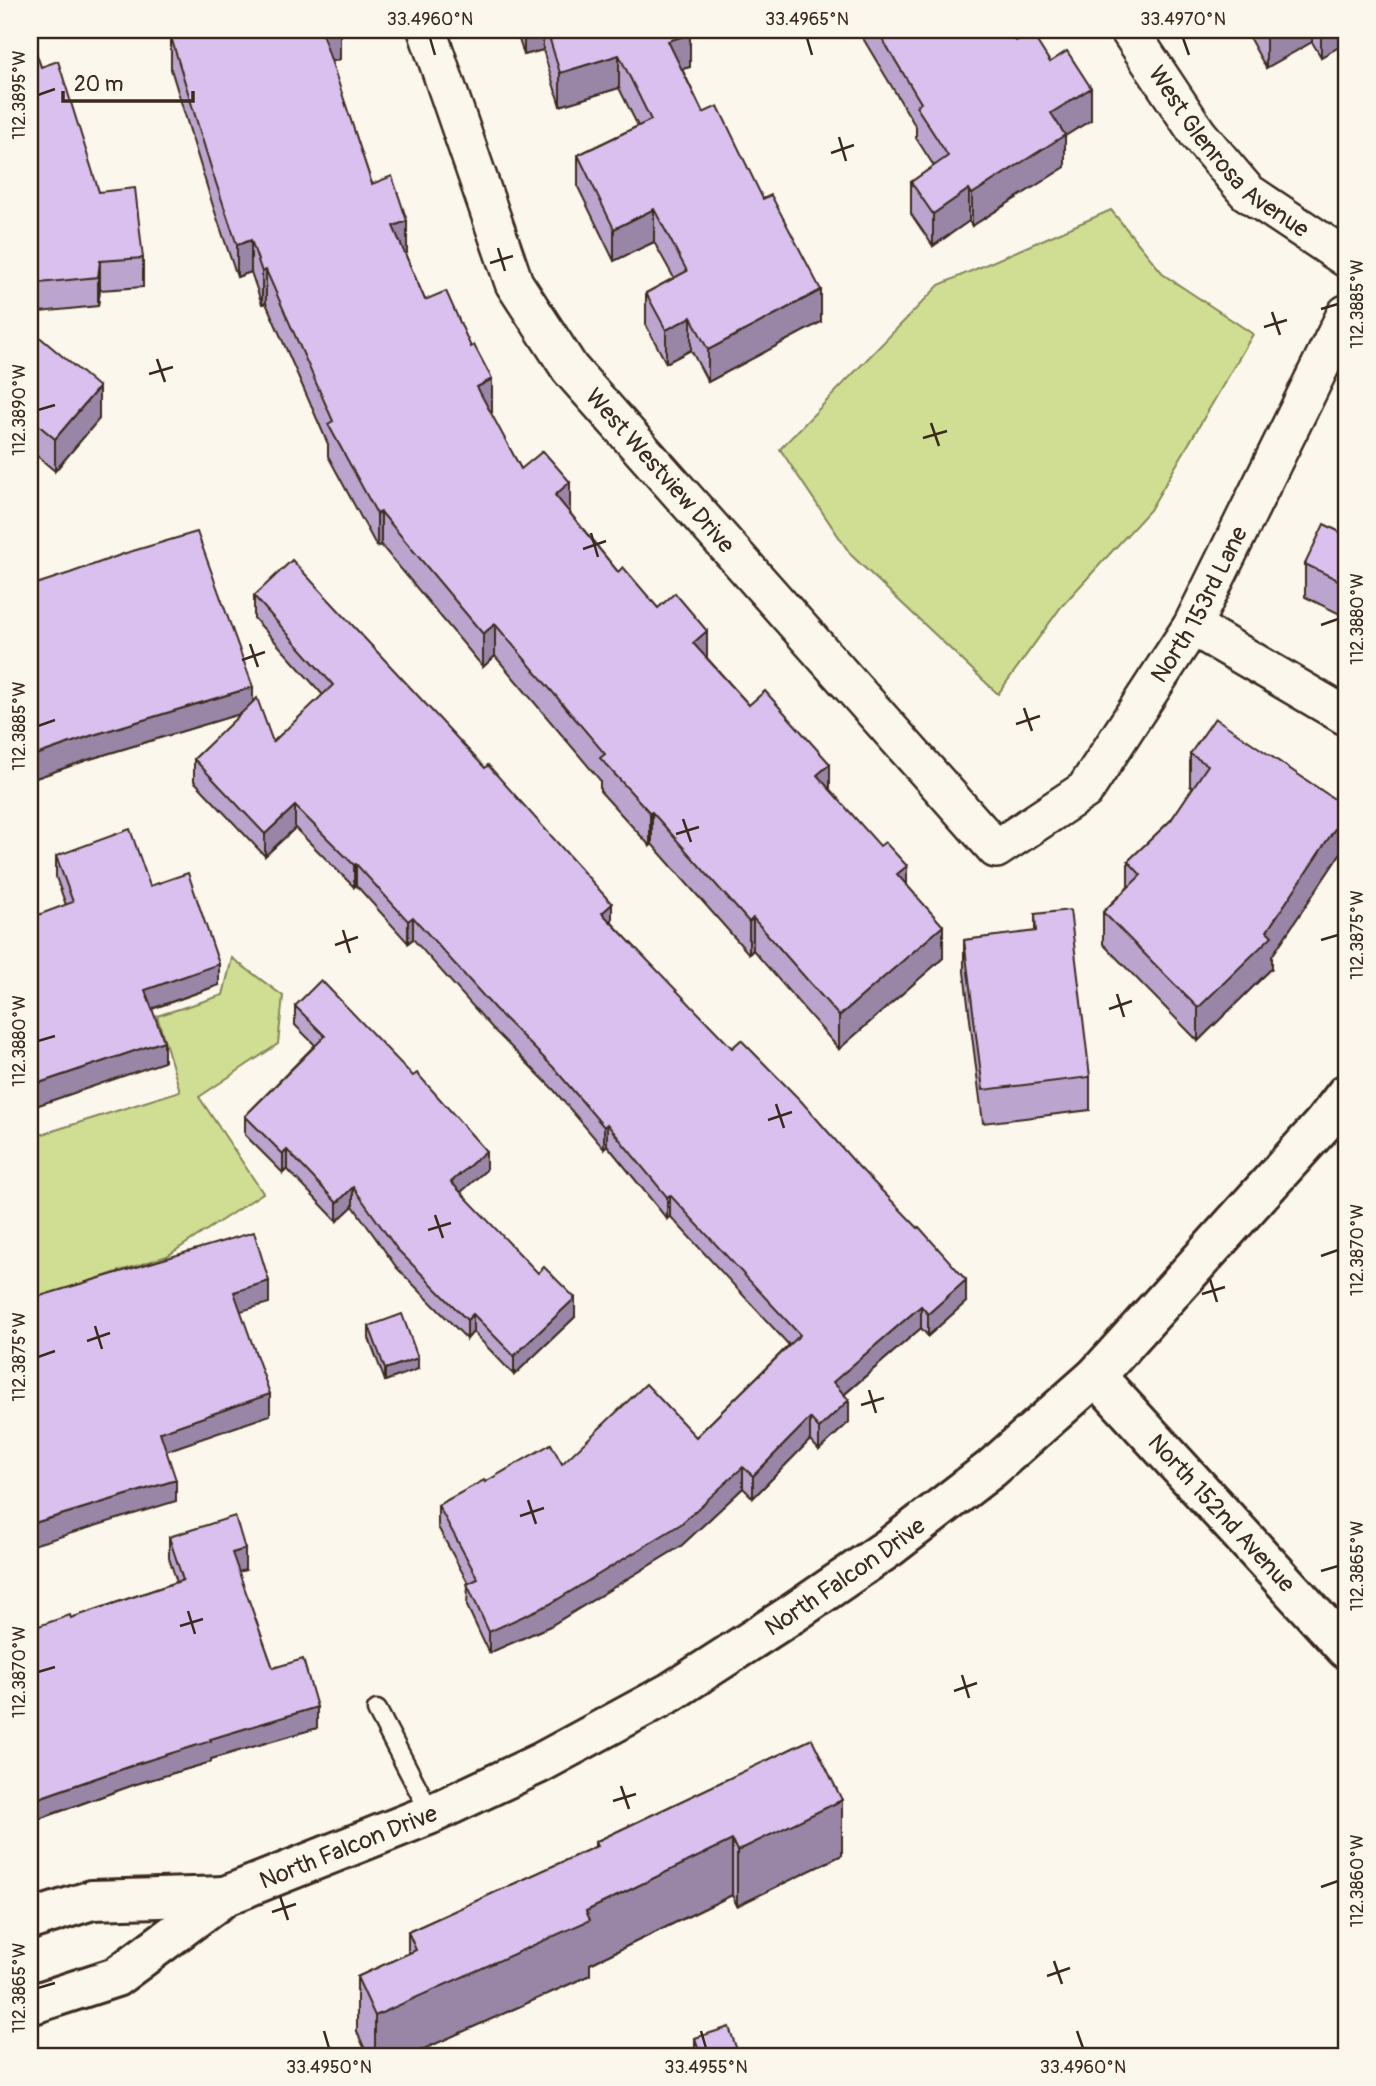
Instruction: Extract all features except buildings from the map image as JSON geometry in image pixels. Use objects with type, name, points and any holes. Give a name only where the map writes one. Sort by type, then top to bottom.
[{"type":"street","name":"West Westview Drive","points":[[427,30],[514,283],[570,369],[996,849]]},
{"type":"street","name":"West Glenrosa Avenue","points":[[1129,30],[1198,134],[1247,192],[1346,258]]},
{"type":"street","name":"North 153rd Lane","points":[[996,849],[1085,789],[1192,626],[1346,314]]},
{"type":"street","points":[[1192,626],[1346,716]]},
{"type":"street","name":"North Falcon Drive","points":[[30,2005],[116,1977],[225,1896],[431,1814],[540,1763],[671,1692],[890,1547],[991,1469],[1096,1376],[1324,1124],[1346,1094]]},
{"type":"street","name":"North 152nd Avenue","points":[[1096,1376],[1346,1649]]},
{"type":"street","name":"North Falcon Drive","points":[[30,1920],[92,1900],[225,1896]]},
{"type":"lane","points":[[377,1710],[431,1814]]},
{"type":"green space","points":[[1111,210],[1164,275],[1253,334],[1150,510],[1061,607],[998,694],[851,555],[780,449],[939,285]]},
{"type":"green space","points":[[232,958],[283,996],[278,1044],[199,1097],[263,1193],[167,1256],[30,1300],[30,1138],[180,1091],[157,1016],[223,995]]}]
